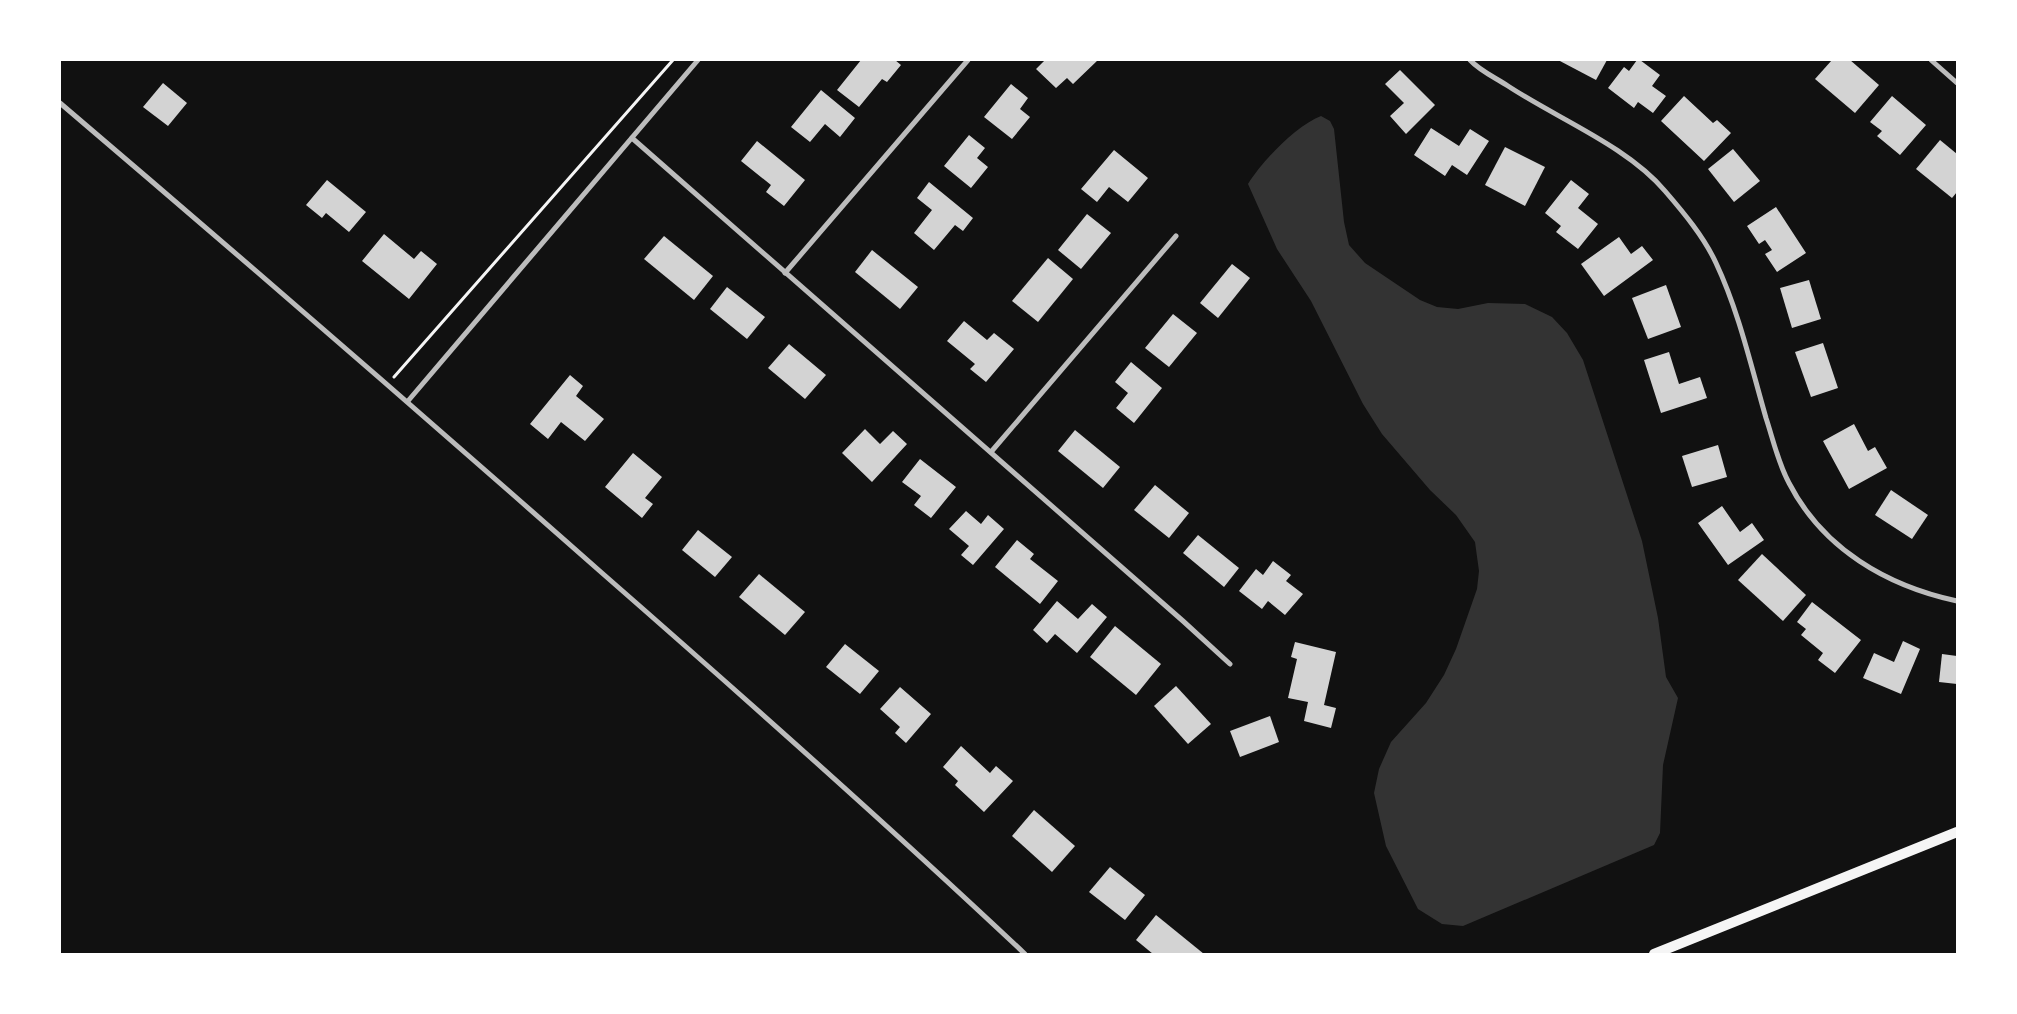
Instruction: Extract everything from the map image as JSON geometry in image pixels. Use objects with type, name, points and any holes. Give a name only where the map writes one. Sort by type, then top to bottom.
[{"type":"main road","points":[[1654,954],[1957,832]]},
{"type":"street","points":[[408,401],[698,60]]},
{"type":"street","points":[[785,273],[968,60]]},
{"type":"street","points":[[1470,60],[1529,100],[1636,162],[1663,189],[1694,226],[1715,262],[1730,295],[1775,446],[1788,482],[1808,515],[1843,550],[1876,573],[1914,590],[1957,601]]},
{"type":"street","points":[[1931,60],[1957,83]]},
{"type":"street","points":[[60,103],[408,401],[854,796],[1025,954]]},
{"type":"street","points":[[632,138],[1230,664]]},
{"type":"street","points":[[991,452],[1176,236]]},
{"type":"path","points":[[388,384],[673,60]]},
{"type":"shaded area","points":[[1321,116],[1330,121],[1334,129],[1344,222],[1349,245],[1365,263],[1420,300],[1437,307],[1458,309],[1488,303],[1525,304],[1552,317],[1567,333],[1583,360],[1642,541],[1658,618],[1666,677],[1678,698],[1663,765],[1660,833],[1654,845],[1463,926],[1442,924],[1418,909],[1386,846],[1374,793],[1379,769],[1391,742],[1426,703],[1444,675],[1456,649],[1477,589],[1479,571],[1475,542],[1456,515],[1430,490],[1382,434],[1363,404],[1311,301],[1277,249],[1248,184],[1262,165],[1281,145],[1301,127]]},
{"type":"building","points":[[861,60],[895,60],[901,65],[887,82],[882,79],[859,107],[837,90]]},
{"type":"building","points":[[1045,60],[1098,60],[1073,84],[1067,78],[1056,88],[1036,69]]},
{"type":"building","points":[[1558,60],[1607,60],[1596,80]]},
{"type":"building","points":[[1637,60],[1640,60],[1660,75],[1652,86],[1666,96],[1653,113],[1638,102],[1634,108],[1608,88],[1624,67],[1629,71]]},
{"type":"building","points":[[1832,60],[1850,60],[1879,85],[1855,113],[1815,79]]},
{"type":"building","points":[[1400,70],[1435,105],[1406,134],[1390,116],[1404,103],[1385,84]]},
{"type":"building","points":[[163,83],[187,103],[168,126],[143,107]]},
{"type":"building","points":[[1011,84],[1028,98],[1020,109],[1030,117],[1012,139],[984,117]]},
{"type":"building","points":[[821,90],[855,118],[840,137],[825,124],[810,142],[791,127]]},
{"type":"building","points":[[1684,96],[1713,123],[1717,120],[1731,133],[1704,161],[1661,121]]},
{"type":"building","points":[[1892,96],[1926,125],[1900,155],[1877,136],[1882,131],[1870,122]]},
{"type":"building","points":[[1431,128],[1459,146],[1470,129],[1489,141],[1467,175],[1452,165],[1445,176],[1414,155]]},
{"type":"building","points":[[969,135],[985,148],[977,158],[988,167],[971,188],[944,166]]},
{"type":"building","points":[[1940,140],[1957,154],[1957,192],[1952,198],[1916,169]]},
{"type":"building","points":[[757,141],[805,180],[784,206],[766,192],[771,185],[741,161]]},
{"type":"building","points":[[1505,147],[1545,167],[1525,206],[1485,185]]},
{"type":"building","points":[[1733,149],[1760,181],[1734,202],[1708,169]]},
{"type":"building","points":[[1114,150],[1148,178],[1128,202],[1109,187],[1097,202],[1081,189]]},
{"type":"building","points":[[327,180],[366,212],[349,232],[326,213],[322,218],[306,205]]},
{"type":"building","points":[[1571,180],[1589,194],[1578,208],[1598,224],[1578,249],[1556,232],[1561,226],[1545,213]]},
{"type":"building","points":[[929,182],[973,218],[963,231],[955,225],[934,250],[914,233],[932,210],[917,198]]},
{"type":"building","points":[[1776,207],[1806,253],[1777,272],[1765,254],[1772,250],[1765,240],[1759,244],[1747,226]]},
{"type":"building","points":[[1087,214],[1111,233],[1081,269],[1058,250]]},
{"type":"building","points":[[384,234],[414,259],[421,251],[437,264],[409,299],[362,261]]},
{"type":"building","points":[[664,236],[713,276],[694,300],[644,259]]},
{"type":"building","points":[[1619,237],[1631,254],[1642,246],[1653,260],[1604,296],[1581,264]]},
{"type":"building","points":[[872,250],[918,287],[900,309],[855,272]]},
{"type":"building","points":[[1048,258],[1073,279],[1038,322],[1012,301]]},
{"type":"building","points":[[1232,264],[1250,278],[1218,318],[1200,303]]},
{"type":"building","points":[[1809,280],[1821,319],[1792,328],[1780,288]]},
{"type":"building","points":[[1666,285],[1681,327],[1648,339],[1632,298]]},
{"type":"building","points":[[727,287],[765,317],[747,339],[710,309]]},
{"type":"building","points":[[1173,314],[1197,333],[1169,367],[1145,348]]},
{"type":"building","points":[[964,321],[987,340],[994,333],[1014,349],[986,382],[970,369],[975,364],[947,341]]},
{"type":"building","points":[[1823,343],[1838,388],[1811,397],[1795,352]]},
{"type":"building","points":[[789,344],[826,375],[805,399],[768,368]]},
{"type":"building","points":[[1669,352],[1679,384],[1700,377],[1707,398],[1661,413],[1644,360]]},
{"type":"building","points":[[1131,362],[1162,388],[1134,423],[1116,408],[1128,393],[1115,382]]},
{"type":"building","points":[[570,375],[583,386],[576,396],[604,419],[585,441],[561,422],[548,439],[530,424]]},
{"type":"building","points":[[1854,424],[1868,451],[1875,447],[1887,468],[1849,489],[1823,441]]},
{"type":"building","points":[[865,429],[880,444],[893,431],[907,444],[872,482],[842,453]]},
{"type":"building","points":[[1075,430],[1120,467],[1103,488],[1058,451]]},
{"type":"building","points":[[1718,445],[1727,477],[1692,487],[1682,456]]},
{"type":"building","points":[[633,453],[662,477],[645,498],[653,504],[642,518],[605,487]]},
{"type":"building","points":[[920,459],[956,487],[931,518],[914,505],[921,496],[902,482]]},
{"type":"building","points":[[1155,485],[1189,513],[1169,538],[1134,510]]},
{"type":"building","points":[[1891,490],[1928,515],[1912,539],[1875,515]]},
{"type":"building","points":[[1722,506],[1740,532],[1752,523],[1764,540],[1728,565],[1698,523]]},
{"type":"building","points":[[966,511],[981,524],[988,515],[1004,529],[973,565],[961,555],[969,546],[949,529]]},
{"type":"building","points":[[698,530],[732,557],[715,577],[682,550]]},
{"type":"building","points":[[1198,535],[1239,568],[1224,587],[1183,553]]},
{"type":"building","points":[[1017,540],[1034,554],[1030,559],[1058,581],[1040,604],[995,567]]},
{"type":"building","points":[[1762,554],[1806,595],[1783,621],[1738,580]]},
{"type":"building","points":[[1273,561],[1291,575],[1286,581],[1303,594],[1285,615],[1268,601],[1262,609],[1239,591],[1256,569],[1263,575]]},
{"type":"building","points":[[759,574],[805,612],[785,635],[739,597]]},
{"type":"building","points":[[1057,601],[1078,619],[1092,604],[1107,617],[1077,653],[1055,634],[1047,643],[1033,630]]},
{"type":"building","points":[[1812,602],[1861,640],[1835,673],[1818,660],[1823,653],[1801,635],[1806,629],[1797,622]]},
{"type":"building","points":[[1115,626],[1161,664],[1136,695],[1090,657]]},
{"type":"building","points":[[1903,641],[1920,649],[1901,694],[1863,678],[1874,653],[1894,662]]},
{"type":"building","points":[[1295,642],[1336,652],[1324,705],[1336,708],[1331,728],[1304,721],[1308,702],[1288,698],[1297,659],[1291,657]]},
{"type":"building","points":[[845,644],[879,671],[860,694],[826,667]]},
{"type":"building","points":[[1942,654],[1957,656],[1957,684],[1939,682]]},
{"type":"building","points":[[1176,686],[1211,724],[1188,744],[1154,706]]},
{"type":"building","points":[[900,687],[931,714],[906,743],[895,733],[900,727],[880,709]]},
{"type":"building","points":[[1270,716],[1279,742],[1240,757],[1230,731]]},
{"type":"building","points":[[961,746],[990,773],[996,766],[1013,781],[984,812],[955,785],[958,781],[943,767]]},
{"type":"building","points":[[1034,810],[1075,846],[1052,872],[1012,836]]},
{"type":"building","points":[[1110,867],[1145,895],[1125,920],[1089,892]]},
{"type":"building","points":[[1156,915],[1204,954],[1153,954],[1136,940]]}]
